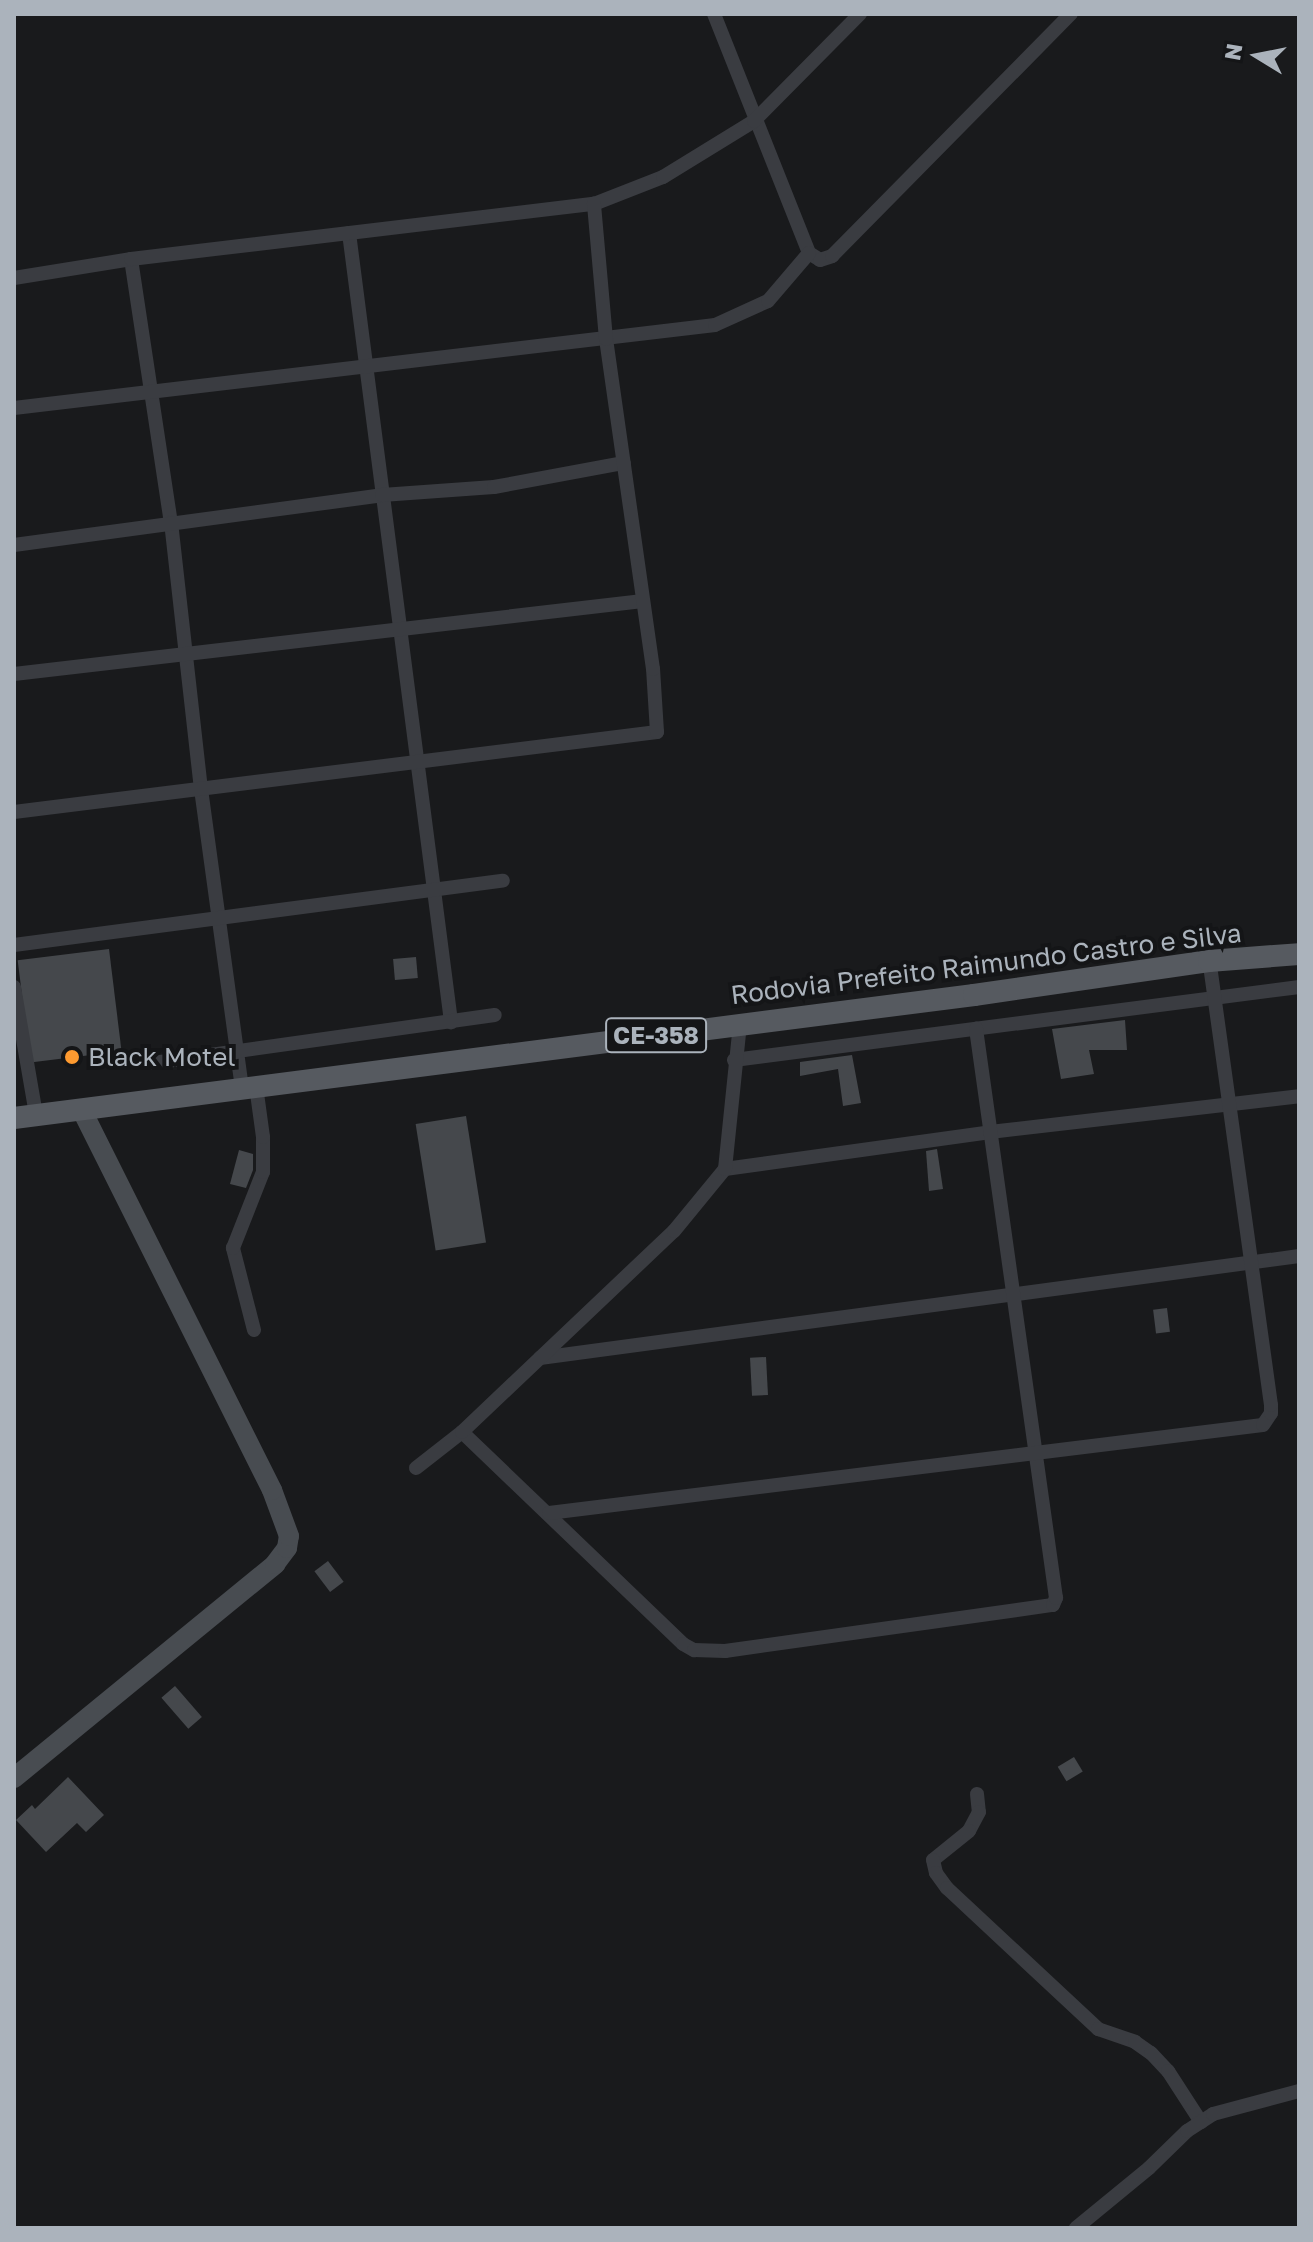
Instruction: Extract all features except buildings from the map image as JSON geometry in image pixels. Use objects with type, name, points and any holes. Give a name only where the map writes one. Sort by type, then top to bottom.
[{"type":"main road","name":"Rodovia Prefeito Raimundo Castro e Silva","points":[[25,1117],[83,1112],[249,1087],[1209,961],[1299,954]]},
{"type":"street","points":[[714,14],[809,253],[820,260],[832,256],[1071,14]]},
{"type":"street","points":[[14,278],[131,259],[594,204],[663,177],[754,121],[860,14]]},
{"type":"street","points":[[14,812],[657,732],[643,601],[606,339],[594,204]]},
{"type":"street","points":[[349,233],[451,1022]]},
{"type":"street","points":[[14,408],[715,325],[768,301],[809,253]]},
{"type":"street","points":[[131,259],[171,522],[234,1050],[249,1087],[263,1137],[263,1172],[233,1248],[254,1330]]},
{"type":"street","points":[[14,545],[382,495],[494,487],[624,463]]},
{"type":"street","points":[[14,674],[643,601]]},
{"type":"street","points":[[14,945],[433,893],[503,881]]},
{"type":"street","points":[[549,1513],[1256,1427],[1268,1420],[1271,1405],[1254,1261],[1211,998],[1209,961]]},
{"type":"street","points":[[14,987],[25,1117]]},
{"type":"street","points":[[734,1060],[1299,987]]},
{"type":"street","points":[[153,1063],[495,1015]]},
{"type":"street","points":[[416,1468],[462,1432],[674,1231],[725,1169],[740,1024]]},
{"type":"street","points":[[462,1432],[683,1644],[708,1652],[1053,1605],[1056,1598],[976,1029]]},
{"type":"street","points":[[725,1169],[990,1132],[1299,1096]]},
{"type":"street","points":[[14,1778],[265,1573],[281,1557],[289,1536],[278,1503],[83,1112]]},
{"type":"street","points":[[540,1358],[1013,1292],[1299,1256]]},
{"type":"street","points":[[977,1794],[979,1812],[969,1831],[933,1860],[936,1873],[947,1888],[1098,2029],[1135,2042],[1151,2053],[1168,2071],[1201,2122]]},
{"type":"street","points":[[1076,2228],[1201,2122],[1233,2106],[1299,2091]]},
{"type":"place","name":"Black Motel","points":[[72,1057]]}]
